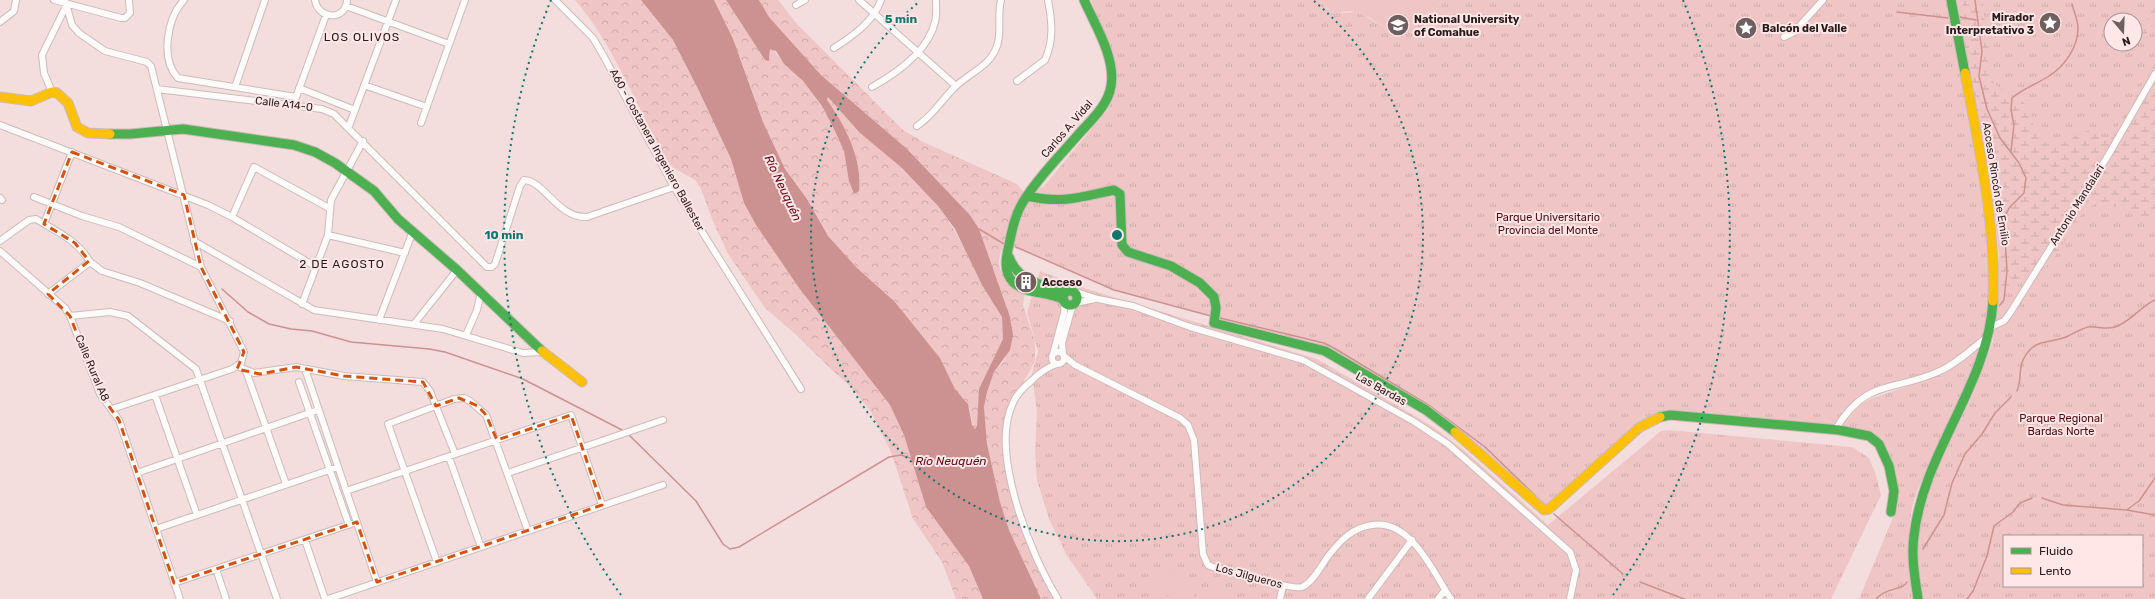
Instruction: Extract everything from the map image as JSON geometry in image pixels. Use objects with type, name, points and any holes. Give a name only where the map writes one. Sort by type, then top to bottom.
[{"type":"street","points":[[0,22],[14,11],[16,0]]},
{"type":"street","points":[[54,0],[121,18],[130,13],[129,0]]},
{"type":"street","points":[[184,0],[173,18],[168,37],[168,50],[172,70],[178,78],[296,97]]},
{"type":"street","points":[[235,87],[265,0]]},
{"type":"street","points":[[315,0],[318,9],[326,15],[337,15],[346,3],[449,44]]},
{"type":"street","points":[[349,126],[396,0]]},
{"type":"street","points":[[421,123],[465,0]]},
{"type":"street","name":"A60 - Costanera Ingeniero Ballester","points":[[555,0],[589,34],[603,55],[674,187],[801,389]]},
{"type":"street","points":[[796,5],[805,0]]},
{"type":"street","points":[[859,0],[956,86]]},
{"type":"street","points":[[834,48],[851,37],[875,14],[881,0]]},
{"type":"street","points":[[872,87],[894,74],[918,52],[933,27],[936,0]]},
{"type":"street","points":[[918,126],[932,114],[956,86],[985,65],[993,54],[999,41],[998,16],[1001,0]]},
{"type":"street","points":[[1017,81],[1045,60],[1047,56],[1053,33],[1048,0]]},
{"type":"street","name":"Carlos A. Vidal","points":[[1069,302],[1053,294],[1027,289],[1014,283],[1009,277],[1006,266],[1017,213],[1027,196],[1101,109],[1110,91],[1112,78],[1109,64],[1084,0]]},
{"type":"street","points":[[1784,37],[1794,32],[1823,0]]},
{"type":"street","name":"Acceso Rincón de Emilio","points":[[1918,599],[1912,548],[1918,506],[1928,478],[1972,384],[1990,331],[1995,249],[1989,201],[1951,0]]},
{"type":"street","points":[[66,2],[70,20],[75,30],[105,51],[150,64],[168,129],[201,267],[230,321],[244,352],[243,360],[237,366],[200,380],[112,409]]},
{"type":"street","points":[[52,92],[43,69],[42,55],[66,2]]},
{"type":"street","points":[[293,106],[326,15]]},
{"type":"street","name":"Antonio Mandalari","points":[[1834,430],[1855,402],[1867,393],[1923,378],[1950,367],[1990,331],[2004,321],[2109,154],[2155,74]]},
{"type":"street","points":[[364,85],[427,107]]},
{"type":"street","points":[[299,88],[355,110]]},
{"type":"street","name":"Calle A14-0","points":[[157,89],[328,110],[349,126],[362,141],[487,267],[492,267],[495,264],[520,186],[524,180],[534,184],[569,214],[578,217],[587,217],[674,187]]},
{"type":"street","points":[[0,97],[31,101],[52,92],[60,94],[65,99],[77,127],[84,132],[130,134],[168,129],[193,130],[294,145],[315,152],[346,170],[374,191],[398,219],[481,292],[543,352],[582,382]]},
{"type":"street","points":[[0,125],[184,195],[232,217],[316,267]]},
{"type":"street","points":[[302,304],[328,235],[329,208],[331,200],[362,141]]},
{"type":"street","points":[[44,224],[72,152]]},
{"type":"street","points":[[232,217],[254,168],[329,208]]},
{"type":"street","points":[[1027,196],[1043,200],[1064,201],[1114,190],[1120,194],[1122,244],[1128,252],[1171,266],[1200,283],[1214,297],[1214,317],[1217,324],[1325,351],[1426,410],[1454,431],[1544,510],[1549,509],[1640,427],[1658,417],[1685,416],[1732,422],[1834,430],[1869,436],[1879,444],[1884,453],[1892,477],[1894,502],[1891,512]]},
{"type":"street","points":[[34,197],[82,216],[119,227],[201,267]]},
{"type":"street","points":[[0,241],[29,220],[36,220],[82,248],[90,262],[102,271],[140,283],[230,321]]},
{"type":"street","points":[[379,320],[413,231]]},
{"type":"street","points":[[328,235],[404,253]]},
{"type":"street","points":[[194,241],[302,304],[323,312],[414,324],[466,335],[523,353],[543,352]]},
{"type":"street","points":[[1009,246],[1011,263],[1020,275],[1034,282],[1072,291]]},
{"type":"street","name":"Calle Rural A8","points":[[0,251],[70,316],[100,394],[119,420],[180,599]]},
{"type":"street","points":[[48,294],[90,262]]},
{"type":"street","points":[[414,324],[457,270]]},
{"type":"street","points":[[1058,599],[1046,577],[1016,508],[1010,482],[1006,443],[1007,426],[1012,403],[1025,386],[1040,373],[1064,360],[1062,343],[1069,302],[1065,293],[1072,291]]},
{"type":"street","name":"Las Bardas","points":[[1072,291],[1098,299],[1134,306],[1190,327],[1297,357],[1426,429],[1448,444],[1570,552],[1576,570],[1570,599]]},
{"type":"street","points":[[466,335],[477,310],[481,292]]},
{"type":"street","name":"Las Bardas","points":[[1069,302],[1098,299]]},
{"type":"street","points":[[1040,373],[1052,356],[1069,302]]},
{"type":"street","points":[[70,316],[110,312],[128,316],[191,364],[200,380],[277,599]]},
{"type":"street","points":[[1052,356],[1058,352],[1063,355]]},
{"type":"street","name":"Los Jilgueros","points":[[1063,355],[1075,365],[1180,418],[1188,425],[1194,440],[1203,554],[1206,563],[1210,566],[1283,586],[1296,588],[1306,584],[1340,540],[1358,528],[1372,525],[1388,525],[1401,531],[1412,540],[1451,599]]},
{"type":"street","points":[[1052,356],[1059,363]]},
{"type":"street","name":"Los Jilgueros","points":[[1059,363],[1075,365]]},
{"type":"street","points":[[237,366],[246,371],[260,374],[288,367],[344,376],[423,382],[428,387],[436,406],[481,547]]},
{"type":"street","points":[[305,369],[377,582]]},
{"type":"street","points":[[246,371],[286,484]]},
{"type":"street","points":[[299,382],[349,525]]},
{"type":"street","points":[[155,395],[197,514]]},
{"type":"street","points":[[437,562],[406,471],[388,424],[459,398],[470,401],[486,415],[528,531]]},
{"type":"street","points":[[137,473],[318,410]]},
{"type":"street","points":[[346,491],[571,415],[602,505]]},
{"type":"street","points":[[508,473],[663,420]]},
{"type":"street","points":[[156,529],[338,467]]},
{"type":"street","points":[[304,540],[327,599],[663,485]]},
{"type":"street","points":[[174,584],[357,522]]},
{"type":"street","points":[[1368,599],[1412,540]]},
{"type":"street","points":[[216,569],[226,599]]},
{"type":"street","points":[[1280,599],[1283,586]]},
{"type":"street","points":[[1438,599],[1445,590]]},
{"type":"highlighted area","points":[[72,152],[184,195],[201,267],[244,352],[237,369],[260,374],[296,367],[344,376],[423,382],[436,406],[459,398],[478,406],[486,415],[497,440],[571,415],[602,505],[377,582],[357,522],[174,583],[119,420],[100,394],[70,316],[48,294],[89,261],[75,243],[44,224]]},
{"type":"green space","points":[[575,0],[641,0],[673,40],[731,159],[744,203],[756,225],[799,288],[890,405],[904,435],[926,507],[969,566],[983,599],[956,599],[942,562],[913,519],[891,452],[870,410],[848,384],[793,332],[765,308],[728,254],[701,189],[695,180],[672,167],[665,158],[602,37]]},
{"type":"green space","points":[[714,0],[726,0],[765,60],[770,58],[770,49],[773,49],[784,64],[803,81],[822,106],[844,151],[853,192],[860,186],[858,163],[845,130],[827,100],[828,97],[859,132],[885,152],[926,191],[947,218],[967,252],[982,285],[1002,317],[1003,339],[992,364],[976,429],[973,428],[970,410],[965,400],[955,389],[940,358],[895,302],[857,268],[828,236],[807,199],[785,169],[763,122],[740,57]]},
{"type":"green space","points":[[759,0],[778,0],[797,24],[903,130],[923,142],[1017,184],[1027,196],[1009,246],[1004,244],[999,261],[1002,273],[1006,278],[1017,288],[1025,292],[1023,305],[1035,341],[1035,361],[1008,409],[1005,421],[1008,478],[1015,513],[1055,599],[1041,599],[1009,530],[1000,502],[987,444],[984,407],[987,392],[994,372],[1005,359],[1012,326],[979,229],[970,215],[907,149],[821,75],[769,17]]},
{"type":"green space","name":"Parque Universitario Provincia del Monte","points":[[1091,0],[1319,0],[1328,10],[1343,13],[1357,12],[1400,35],[1443,0],[1951,0],[1995,249],[1989,335],[1949,367],[1867,393],[1835,430],[1658,417],[1549,509],[1454,431],[1325,351],[1217,324],[1214,316],[1114,290],[1064,267],[1009,246],[1027,196],[1044,186],[1108,109],[1113,95],[1115,81],[1111,54]]},
{"type":"green space","name":"National University of Comahue","points":[[1319,0],[1443,0],[1404,33],[1396,34],[1358,13],[1346,11],[1335,13]]},
{"type":"green space","name":"Parque Regional Bardas Norte","points":[[1954,0],[2155,0],[2155,599],[1921,599],[1915,553],[1923,499],[1976,387],[1993,341],[1999,255],[1994,209]]},
{"type":"green space","points":[[1964,0],[1984,0],[1983,12],[1990,42],[1988,59],[1989,74],[1999,87],[2020,100],[2028,108],[2037,136],[2044,144],[2060,144],[2090,130],[2109,141],[2155,63],[2155,217],[2144,218],[2135,216],[2110,204],[2102,203],[2093,206],[2082,213],[2061,248],[2046,267],[2040,272],[2006,291],[2000,296],[1996,303],[1999,255],[1998,231],[1958,17]]},
{"type":"green space","points":[[2155,3],[2154,23],[2147,34],[2143,37],[2143,25],[2146,23]]},
{"type":"green space","points":[[1040,271],[1087,289],[1317,359],[1432,426],[1466,452],[1548,525],[1661,431],[1669,430],[1852,447],[1869,458],[1876,475],[1881,495],[1831,599],[1097,599],[1066,554],[1049,519],[1037,480],[1035,452],[1037,412],[1032,374],[1038,351],[1027,312]]},
{"type":"green space","points":[[1982,345],[1963,396],[1917,491],[1913,504],[1910,518],[1909,545],[1913,599],[1859,599],[1898,505],[1898,494],[1869,433],[1841,426],[1860,405],[1870,399],[1946,373]]},
{"type":"green space","points":[[1153,569],[1197,581],[1193,599],[1178,599],[1148,591]]},
{"type":"green space","points":[[1203,587],[1229,594],[1228,599],[1200,599]]},
{"type":"water","name":"Río Neuquén","points":[[641,0],[714,0],[733,39],[763,122],[785,169],[807,199],[828,236],[857,268],[895,302],[940,358],[955,389],[968,404],[972,425],[975,429],[977,426],[979,389],[1003,339],[1002,317],[982,285],[955,229],[938,206],[902,168],[859,132],[828,97],[827,100],[840,120],[855,155],[860,179],[859,191],[854,194],[849,181],[844,151],[822,106],[803,81],[784,64],[776,51],[770,49],[769,61],[765,60],[726,0],[759,0],[769,17],[821,75],[907,149],[970,215],[979,229],[1010,317],[1013,335],[1010,350],[994,372],[987,392],[984,407],[987,444],[1000,502],[1009,530],[1041,599],[983,599],[969,566],[926,507],[904,435],[890,405],[799,288],[756,225],[744,203],[731,159],[673,40]]},
{"type":"waterway","points":[[1975,0],[1982,51],[1979,76],[1987,109],[2000,138],[2019,163],[2026,178],[2024,193],[2009,208],[2004,219],[2007,271],[2004,300],[2000,305]]},
{"type":"waterway","points":[[2011,151],[2014,125],[2011,110],[2012,98],[2021,91],[2055,72],[2070,55],[2076,42],[2078,28],[2077,19],[2072,4]]},
{"type":"waterway","points":[[1897,12],[1948,18]]},
{"type":"waterway","points":[[1960,17],[1976,20]]},
{"type":"waterway","points":[[979,229],[1004,244]]},
{"type":"waterway","points":[[1016,247],[1114,290],[1211,316]]},
{"type":"waterway","points":[[222,289],[248,312],[269,324],[291,329],[312,331],[351,342],[429,349],[445,352],[523,379],[622,430]]},
{"type":"waterway","points":[[2017,391],[2022,362],[2028,352],[2037,344],[2066,337],[2088,327],[2115,327],[2125,322],[2155,300]]},
{"type":"waterway","points":[[1216,317],[1324,343],[1334,348],[1430,406],[1485,447],[1545,505]]},
{"type":"waterway","points":[[1923,549],[1944,515],[1952,483],[1965,454],[1982,434],[1995,413],[2011,397]]},
{"type":"waterway","points":[[628,434],[696,501],[723,544],[730,549],[739,547],[889,457],[901,455],[913,459]]},
{"type":"waterway","points":[[2128,509],[2139,501],[2155,478]]},
{"type":"waterway","points":[[1967,599],[1973,591],[1987,556],[1994,526],[2013,512],[2020,503],[2032,498]]},
{"type":"waterway","points":[[2042,498],[2063,505],[2127,510],[2155,515]]},
{"type":"waterway","points":[[1554,514],[1623,574]]},
{"type":"waterway","points":[[1640,582],[1684,599]]},
{"type":"waterway","points":[[1876,599],[1884,593],[1905,585],[1907,582]]},
{"type":"traffic: fast","points":[[1064,300],[1052,295],[1031,291],[1018,286],[1013,282],[1008,274],[1006,259],[1014,223],[1023,202],[1042,176],[1098,113],[1109,93],[1112,75],[1108,53],[1084,0]]},
{"type":"traffic: fast","points":[[1951,0],[1965,73]]},
{"type":"traffic: fast","points":[[110,134],[130,134],[183,129],[294,145],[315,152],[335,163],[374,191],[398,219],[457,270],[542,351]]},
{"type":"traffic: fast","points":[[1027,196],[1050,199],[1071,199],[1114,190],[1120,194],[1122,245],[1128,252],[1171,266],[1200,283],[1214,297],[1216,308],[1214,323],[1325,351],[1426,410],[1455,432]]},
{"type":"traffic: fast","points":[[1009,257],[1019,273],[1026,278],[1043,285],[1071,291]]},
{"type":"traffic: fast","points":[[1067,291],[1073,291],[1077,295],[1077,298],[1077,301],[1073,305],[1067,305],[1063,301],[1063,295],[1067,291]]},
{"type":"traffic: fast","points":[[1918,599],[1913,552],[1914,536],[1920,505],[1929,476],[1980,362],[1989,332],[1993,301]]},
{"type":"traffic: fast","points":[[1660,417],[1670,415],[1839,430],[1869,436],[1879,444],[1889,466],[1894,491],[1891,512]]},
{"type":"traffic: slow","points":[[1965,73],[1981,158],[1989,215],[1992,244],[1993,301]]},
{"type":"traffic: slow","points":[[0,97],[31,101],[52,92],[57,93],[68,103],[77,127],[88,133],[110,134]]},
{"type":"traffic: slow","points":[[542,351],[582,382]]},
{"type":"traffic: slow","points":[[1455,432],[1544,510],[1549,509],[1640,427],[1660,417]]},
{"type":"place","name":"Mirador Interpretativo 3","points":[[2050,23]]},
{"type":"place","name":"National University of Comahue","points":[[1398,25]]},
{"type":"place","name":"Balcón del Valle","points":[[1746,28]]},
{"type":"place","name":"Acceso","points":[[1026,282]]},
{"type":"district","name":"LOS OLIVOS","points":[[362,37]]},
{"type":"district","name":"2 DE AGOSTO","points":[[342,264]]}]
